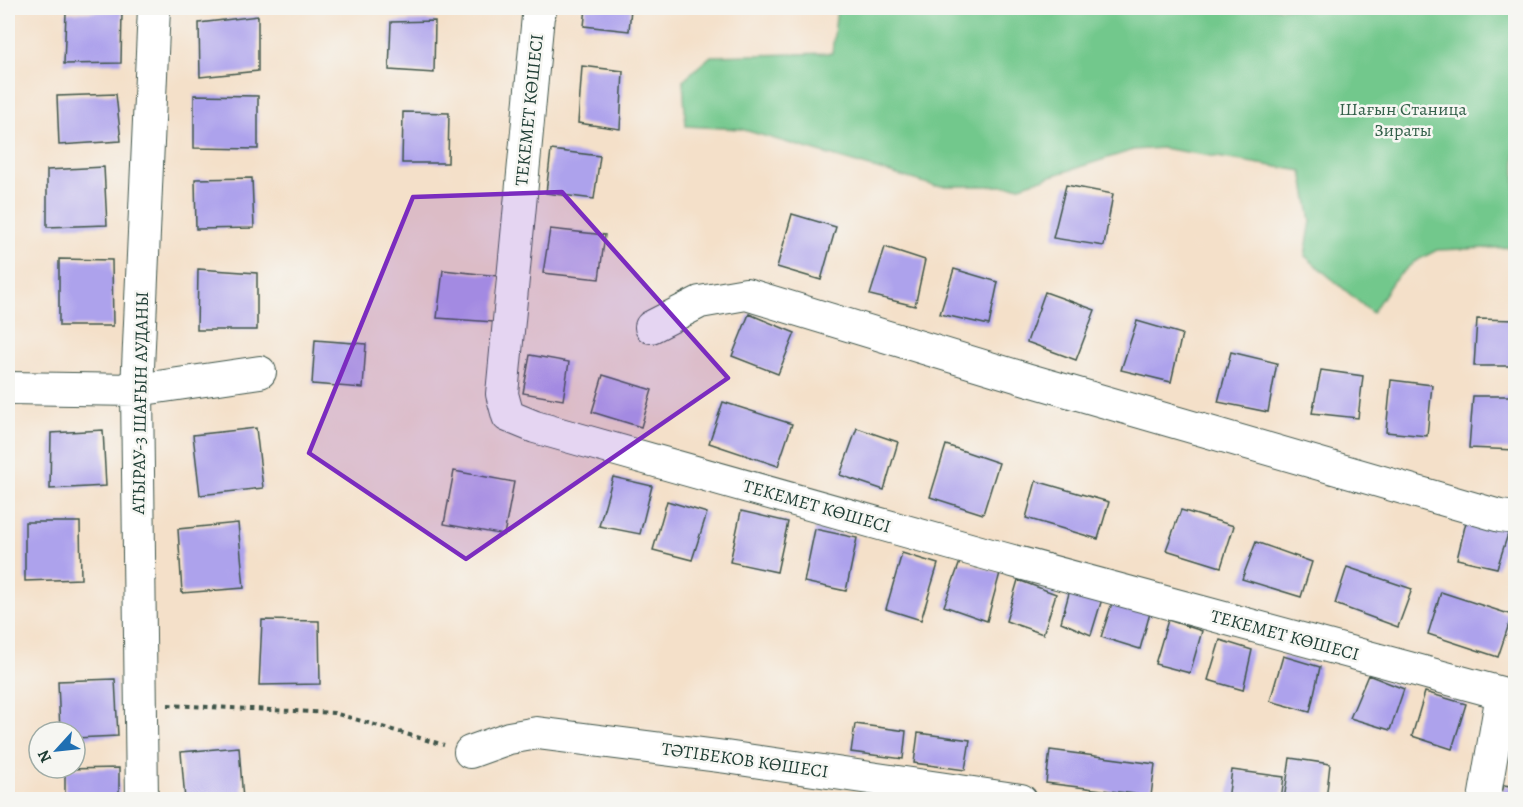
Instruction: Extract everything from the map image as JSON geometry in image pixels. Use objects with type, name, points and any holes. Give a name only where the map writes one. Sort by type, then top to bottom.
[{"type":"street","name":"АТЫРАУ-3 ШАҒЫН АУДАНЫ","points":[[142,800],[137,390],[154,8]]},
{"type":"street","name":"ТЕКЕМЕТ КӨШЕСІ","points":[[540,11],[502,394],[508,416],[535,427],[1509,696]]},
{"type":"street","points":[[651,327],[700,302],[746,294],[1048,385],[1500,516],[1515,518]]},
{"type":"street","points":[[8,388],[137,390],[260,372]]},
{"type":"street","points":[[1484,800],[1509,696]]},
{"type":"street","name":"ТӘТІБЕКОВ КӨШЕСІ","points":[[470,752],[509,738],[537,733],[726,756],[1021,800]]},
{"type":"path","points":[[141,704],[334,713],[470,752]]},
{"type":"highlighted area","points":[[562,192],[728,378],[466,559],[309,453],[413,197]]},
{"type":"green space","name":"Шағын Станица Зираты","points":[[837,8],[1515,8],[1515,247],[1437,250],[1414,262],[1393,281],[1372,313],[1305,256],[1311,221],[1302,171],[1162,148],[1133,150],[1020,186],[935,186],[741,129],[686,126],[683,80],[711,56],[832,53]]},
{"type":"building","points":[[586,8],[631,8],[629,31],[584,26]]},
{"type":"building","points":[[122,11],[121,63],[64,64],[66,13]]},
{"type":"building","points":[[258,16],[258,71],[200,77],[199,23]]},
{"type":"building","points":[[435,21],[434,73],[389,70],[391,22]]},
{"type":"building","points":[[582,66],[623,71],[620,129],[578,123]]},
{"type":"building","points":[[116,94],[121,141],[59,145],[57,96]]},
{"type":"building","points":[[194,95],[258,96],[258,149],[194,148]]},
{"type":"building","points":[[403,112],[449,113],[448,163],[402,163]]},
{"type":"building","points":[[551,150],[600,156],[594,199],[546,193]]},
{"type":"building","points":[[104,167],[107,225],[47,227],[47,170]]},
{"type":"building","points":[[252,178],[254,228],[196,229],[195,179]]},
{"type":"building","points":[[1066,185],[1113,194],[1104,246],[1053,238]]},
{"type":"building","points":[[792,214],[836,227],[821,280],[777,267]]},
{"type":"building","points":[[550,229],[605,235],[599,279],[543,273]]},
{"type":"building","points":[[885,247],[925,260],[915,306],[870,295]]},
{"type":"building","points":[[59,259],[112,260],[113,326],[59,326]]},
{"type":"building","points":[[198,269],[257,273],[257,330],[197,330]]},
{"type":"building","points":[[954,269],[998,282],[989,325],[940,314]]},
{"type":"building","points":[[443,270],[498,276],[494,322],[437,318]]},
{"type":"building","points":[[1045,292],[1095,310],[1076,360],[1027,342]]},
{"type":"building","points":[[749,314],[795,333],[778,374],[732,356]]},
{"type":"building","points":[[1477,319],[1516,320],[1516,366],[1474,366]]},
{"type":"building","points":[[1137,321],[1182,334],[1171,382],[1121,370]]},
{"type":"building","points":[[315,340],[366,344],[363,388],[312,384]]},
{"type":"building","points":[[1231,352],[1277,363],[1268,412],[1218,402]]},
{"type":"building","points":[[530,355],[569,362],[563,400],[523,393]]},
{"type":"building","points":[[1321,370],[1363,376],[1358,418],[1312,413]]},
{"type":"building","points":[[603,375],[652,390],[641,427],[592,412]]},
{"type":"building","points":[[1391,380],[1432,385],[1427,436],[1386,432]]},
{"type":"building","points":[[1473,396],[1516,396],[1516,450],[1469,448]]},
{"type":"building","points":[[723,402],[792,424],[778,466],[709,443]]},
{"type":"building","points":[[256,428],[263,488],[200,495],[193,435]]},
{"type":"building","points":[[857,428],[898,442],[884,490],[840,475]]},
{"type":"building","points":[[103,430],[106,486],[50,489],[51,433]]},
{"type":"building","points":[[946,445],[999,463],[983,514],[930,497]]},
{"type":"building","points":[[454,471],[514,482],[504,535],[444,524]]},
{"type":"building","points":[[613,477],[652,486],[640,534],[599,526]]},
{"type":"building","points":[[1036,481],[1109,502],[1098,539],[1026,518]]},
{"type":"building","points":[[667,501],[707,513],[692,560],[653,550]]},
{"type":"building","points":[[1181,510],[1234,526],[1221,567],[1166,550]]},
{"type":"building","points":[[741,511],[788,522],[777,572],[730,562]]},
{"type":"building","points":[[1467,518],[1510,528],[1497,568],[1457,559]]},
{"type":"building","points":[[25,522],[80,522],[81,579],[25,581]]},
{"type":"building","points":[[238,523],[244,588],[182,593],[178,529]]},
{"type":"building","points":[[815,529],[857,538],[846,591],[804,582]]},
{"type":"building","points":[[1256,542],[1312,562],[1301,597],[1242,579]]},
{"type":"building","points":[[902,553],[938,564],[921,620],[886,609]]},
{"type":"building","points":[[960,562],[1000,573],[987,621],[944,606]]},
{"type":"building","points":[[1347,567],[1412,589],[1398,627],[1335,604]]},
{"type":"building","points":[[1018,580],[1056,594],[1043,634],[1006,621]]},
{"type":"building","points":[[1071,586],[1102,599],[1091,635],[1061,622]]},
{"type":"building","points":[[1441,592],[1512,615],[1498,657],[1428,634]]},
{"type":"building","points":[[1112,603],[1150,613],[1140,649],[1101,637]]},
{"type":"building","points":[[262,620],[319,621],[320,684],[259,685]]},
{"type":"building","points":[[1168,620],[1202,631],[1190,673],[1155,664]]},
{"type":"building","points":[[1220,640],[1252,650],[1243,690],[1208,680]]},
{"type":"building","points":[[1283,656],[1320,667],[1310,712],[1270,701]]},
{"type":"building","points":[[1368,675],[1404,689],[1390,730],[1350,718]]},
{"type":"building","points":[[115,679],[118,736],[87,737],[87,720],[60,720],[58,681]]},
{"type":"building","points":[[1425,692],[1466,704],[1452,749],[1412,736]]},
{"type":"building","points":[[855,724],[906,731],[903,759],[851,752]]},
{"type":"building","points":[[918,733],[970,740],[965,770],[914,763]]},
{"type":"building","points":[[239,747],[243,800],[185,800],[181,752]]},
{"type":"building","points":[[1050,750],[1155,764],[1151,796],[1046,783]]},
{"type":"building","points":[[1290,758],[1330,764],[1326,800],[1284,800]]},
{"type":"building","points":[[119,768],[119,800],[65,800],[65,780],[87,780],[87,769]]},
{"type":"building","points":[[1232,770],[1284,777],[1281,800],[1228,800]]},
{"type":"building","points":[[1504,785],[1516,787],[1516,800],[1500,800]]}]
